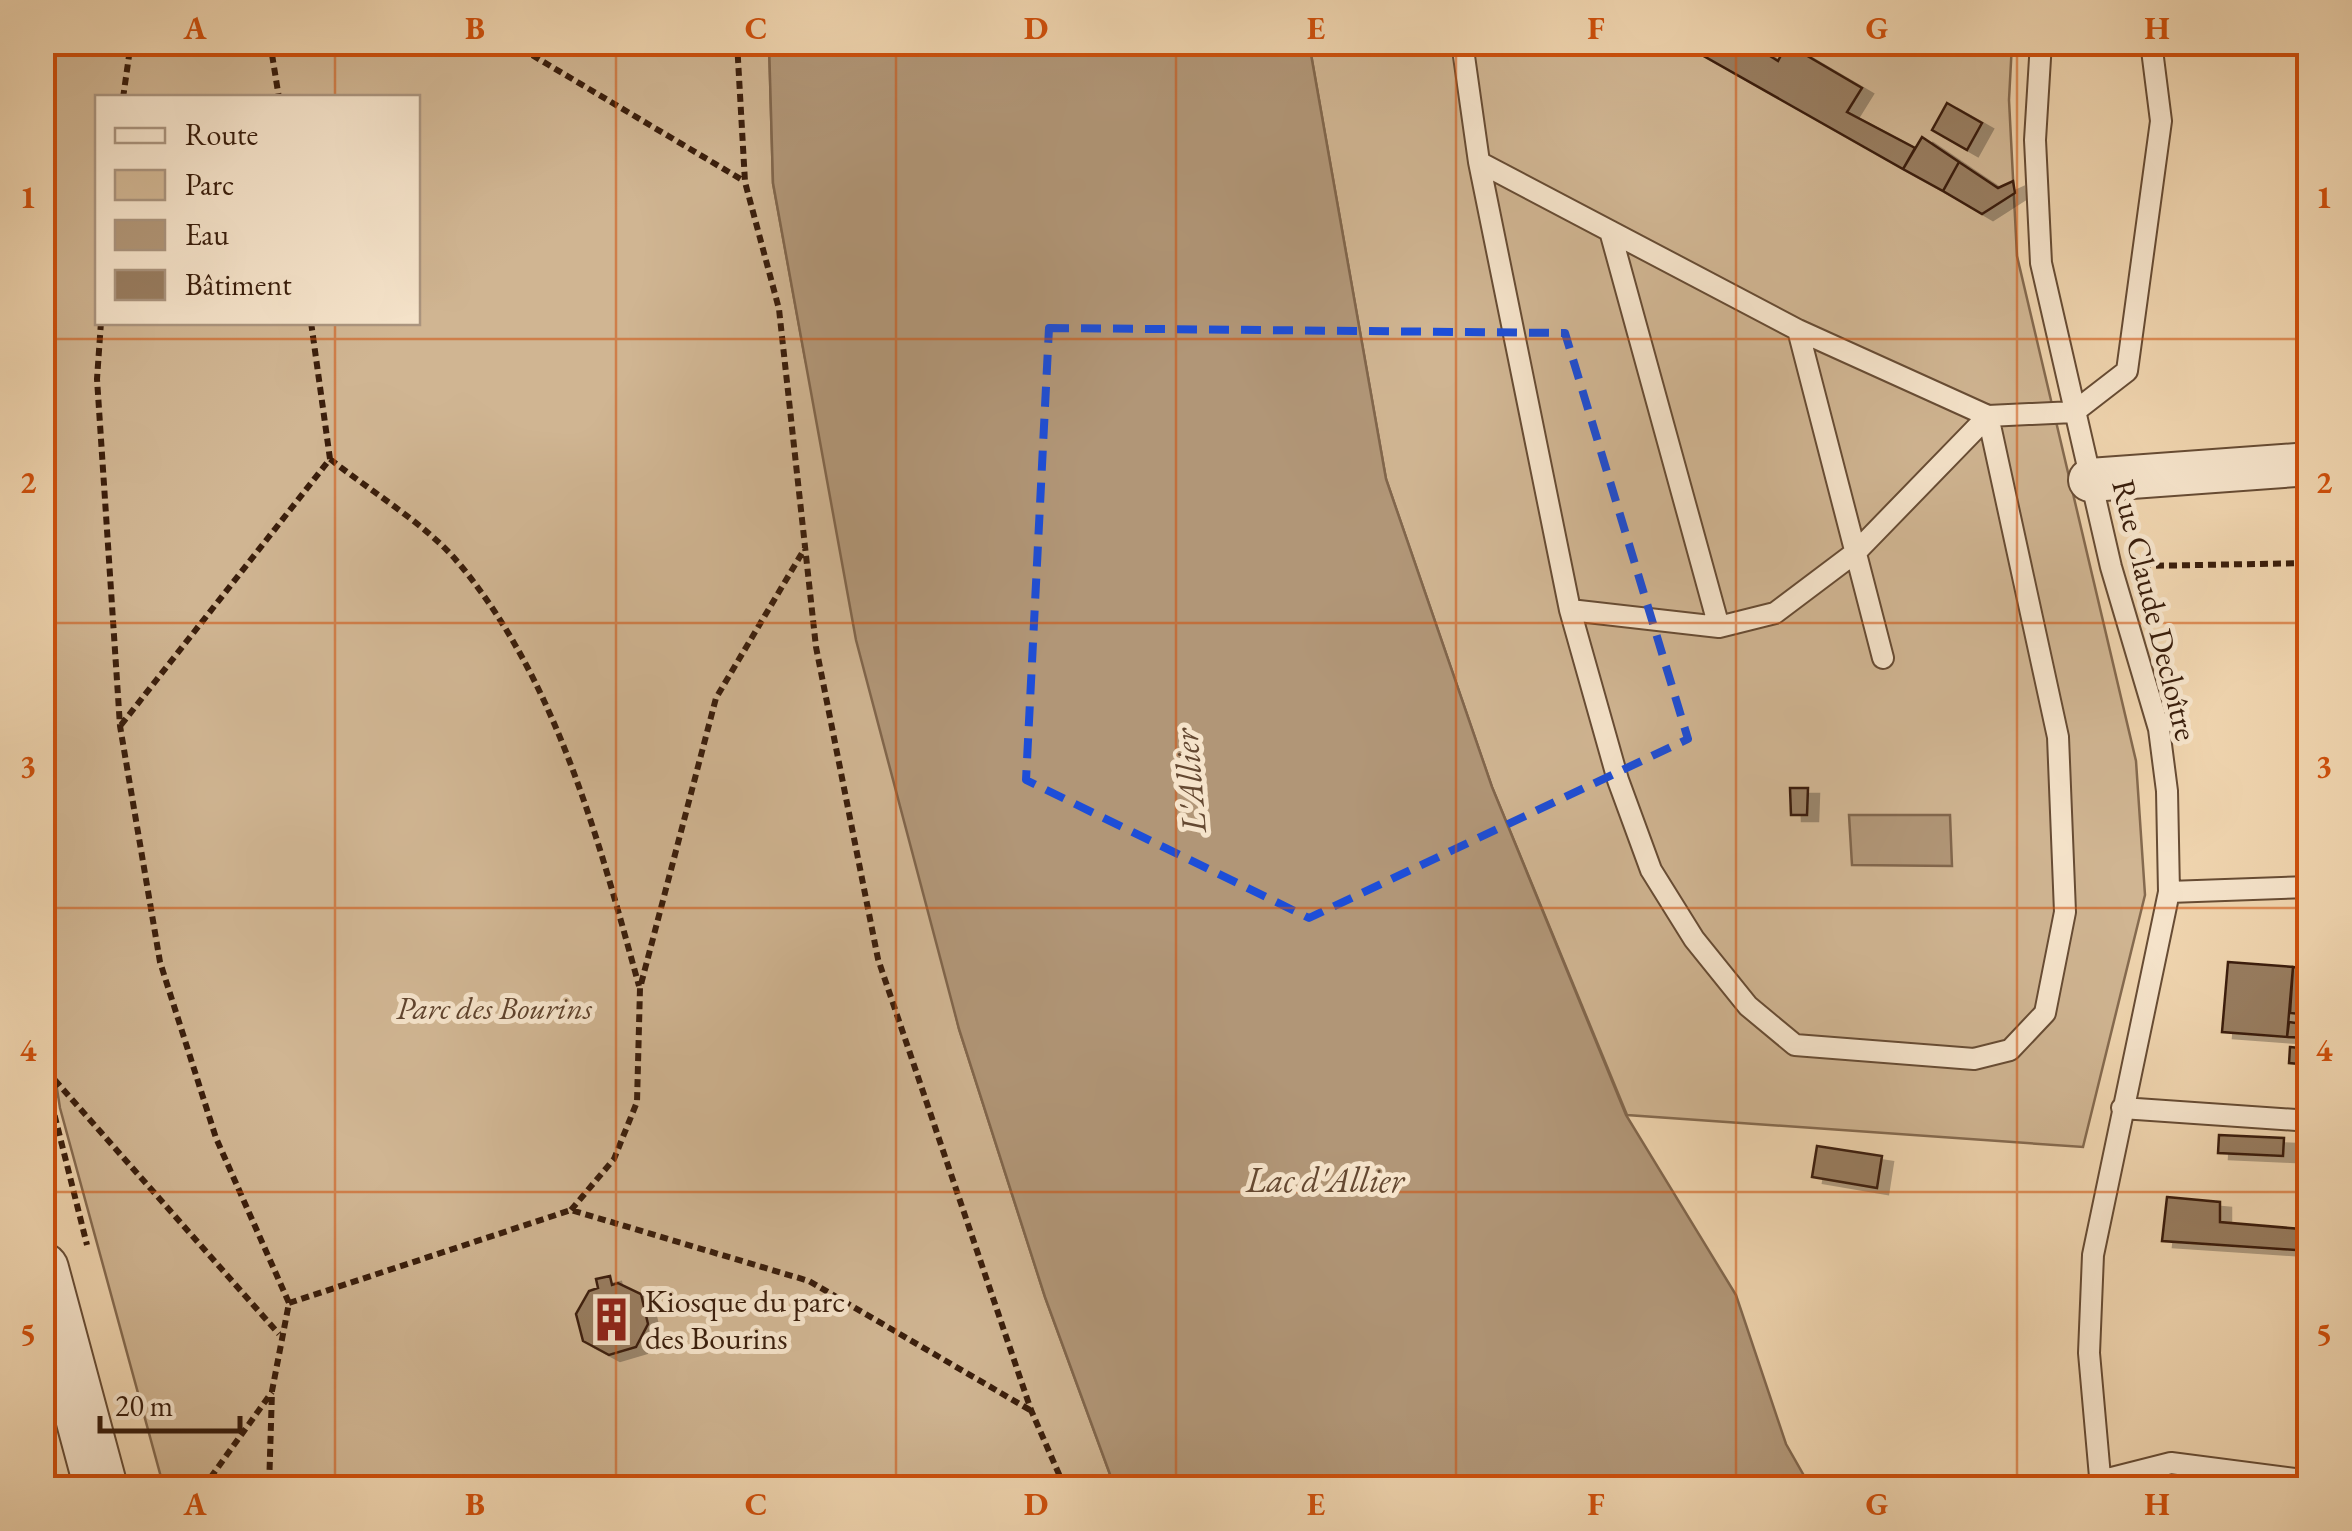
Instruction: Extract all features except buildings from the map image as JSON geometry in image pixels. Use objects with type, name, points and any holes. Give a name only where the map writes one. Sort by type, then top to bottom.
[{"type":"street","points":[[2090,480],[2310,464]]},
{"type":"street","points":[[45,1291],[100,1488]]},
{"type":"lane","points":[[1462,42],[1479,162],[1570,610],[1618,780],[1651,870],[1694,939],[1748,1006],[1795,1045],[1974,1059],[2010,1050],[2045,1013],[2065,912],[2058,737],[1988,416]]},
{"type":"lane","name":"Rue Claude Decloître","points":[[2041,42],[2036,140],[2041,264],[2111,567],[2159,728],[2166,791],[2169,892],[2093,1255],[2089,1353],[2100,1484]]},
{"type":"lane","points":[[1479,162],[1798,330],[1988,416],[2074,412],[2127,371],[2161,122],[2151,42]]},
{"type":"lane","points":[[1610,230],[1719,627]]},
{"type":"lane","points":[[1798,330],[1883,658]]},
{"type":"lane","points":[[1570,610],[1719,627],[1775,613],[1856,552],[1988,416]]},
{"type":"lane","points":[[2169,892],[2310,887]]},
{"type":"lane","points":[[2122,1108],[2310,1121]]},
{"type":"lane","points":[[2100,1484],[2170,1462],[2310,1480]]},
{"type":"path","points":[[122,95],[131,42]]},
{"type":"path","points":[[270,42],[279,95]]},
{"type":"path","points":[[510,42],[552,63],[745,182]]},
{"type":"path","points":[[738,42],[745,182],[779,309],[816,648],[878,959],[1031,1410],[1066,1488]]},
{"type":"path","points":[[100,325],[97,379],[120,726],[160,962],[216,1138],[289,1303],[272,1391],[269,1488]]},
{"type":"path","points":[[311,325],[330,459],[453,556],[503,621],[554,728],[605,862],[640,988]]},
{"type":"path","points":[[120,726],[330,459]]},
{"type":"path","points":[[289,1303],[571,1210],[614,1159],[637,1102],[640,988],[716,698],[805,547]]},
{"type":"path","points":[[2111,567],[2310,563]]},
{"type":"path","points":[[43,1067],[280,1335]]},
{"type":"path","points":[[571,1210],[809,1280],[1031,1410]]},
{"type":"path","points":[[204,1488],[272,1391]]},
{"type":"highlighted area","points":[[1049,328],[1565,333],[1688,739],[1309,918],[1026,780]]},
{"type":"green space","name":"Parc des Bourins","points":[[42,43],[769,43],[773,183],[805,358],[959,1029],[1045,1297],[1115,1488],[164,1488],[60,1108],[43,1000]]},
{"type":"green space","points":[[1309,43],[2012,43],[2009,100],[2017,256],[2136,761],[2145,895],[2083,1147],[1627,1115],[1492,787],[1386,479]]},
{"type":"water","name":"Lac d'Allier","points":[[769,43],[1309,43],[1386,479],[1492,787],[1626,1115],[1736,1295],[1786,1444],[1811,1488],[1115,1488],[1045,1297],[959,1029],[856,640],[773,183]]},
{"type":"water","points":[[1849,815],[1950,815],[1952,866],[1852,865]]},
{"type":"place","name":"Kiosque du parc des Bourins","points":[[612,1319]]},
{"type":"water label","name":"L'Allier","points":[[1189,781]]}]
